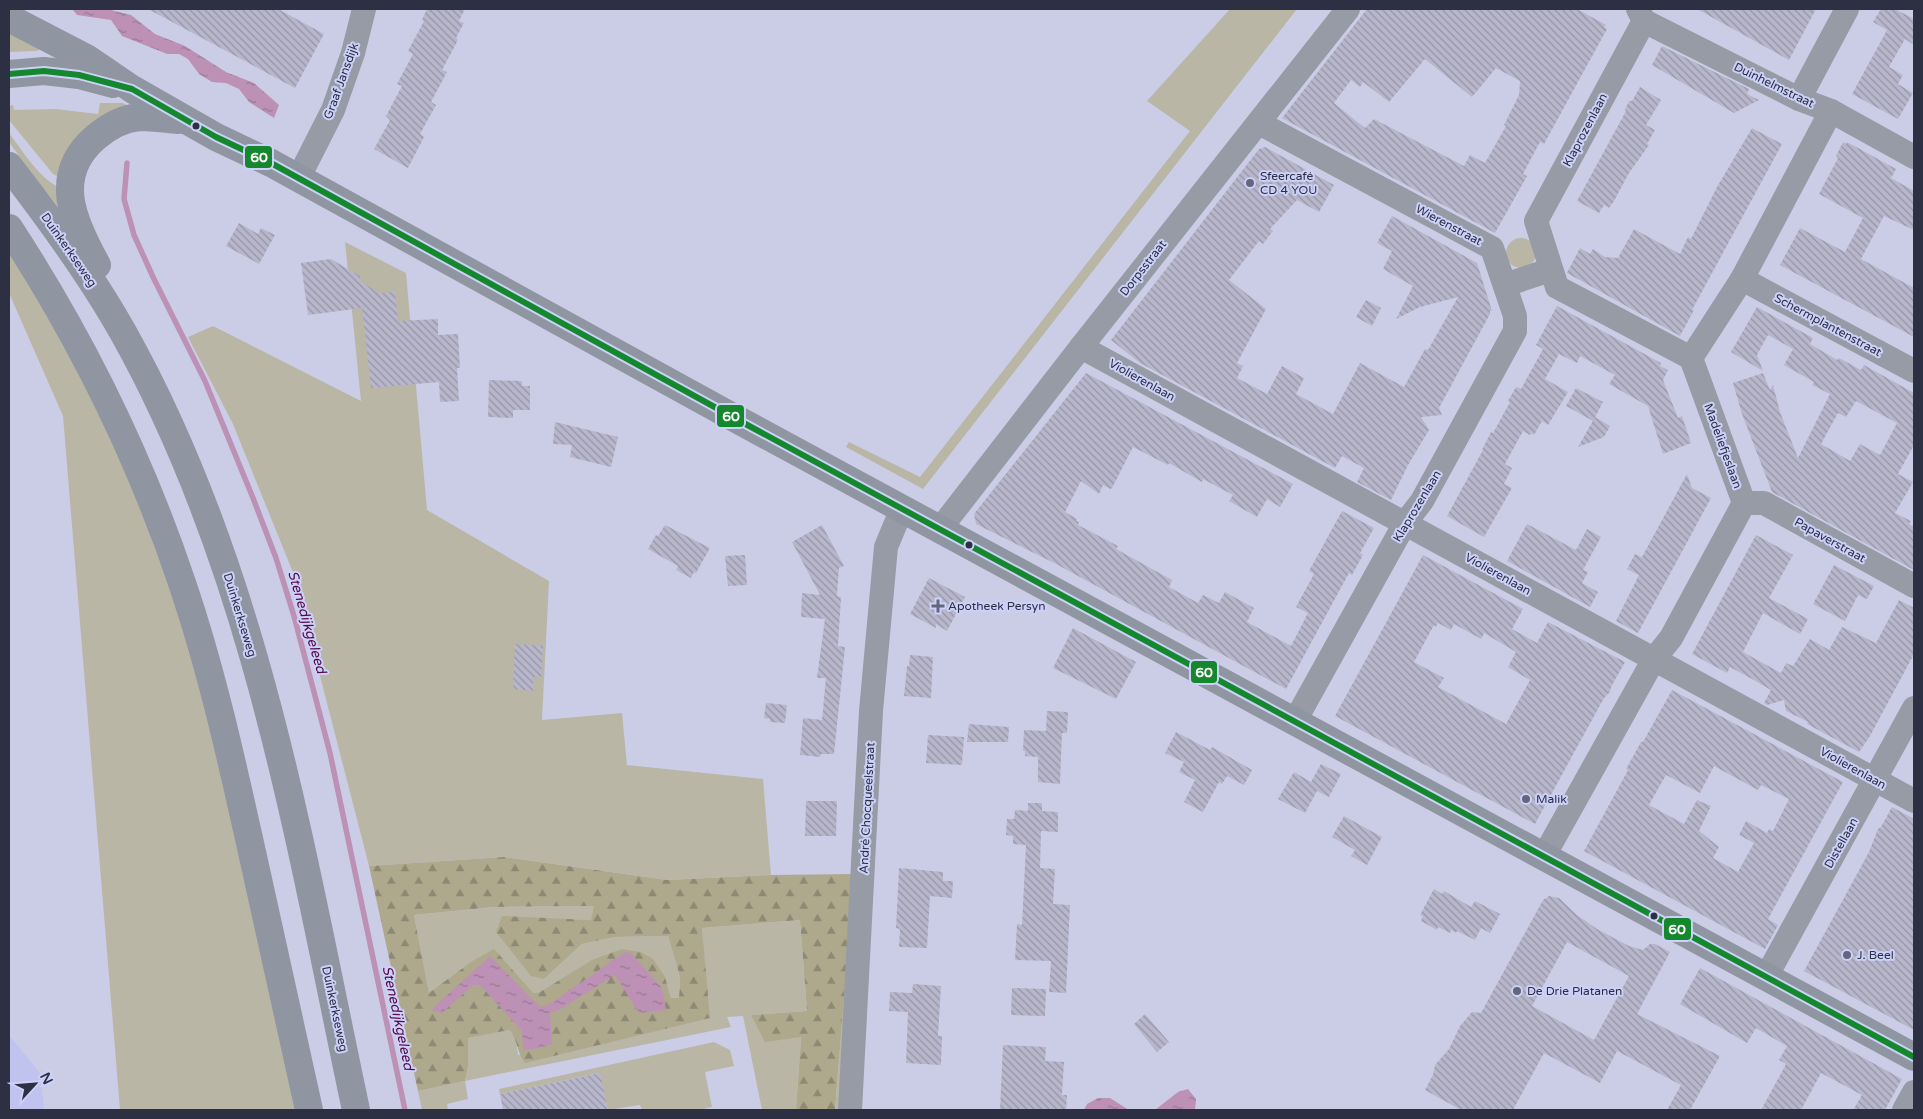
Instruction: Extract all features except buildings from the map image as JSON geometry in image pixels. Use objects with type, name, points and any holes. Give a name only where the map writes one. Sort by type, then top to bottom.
[{"type":"main road","points":[[9,18],[88,59],[132,90],[216,137],[271,163],[903,510],[1914,1057]]},
{"type":"main road","points":[[9,74],[44,71],[79,75],[132,90]]},
{"type":"main road","points":[[161,407],[138,341],[86,246],[72,213],[70,188],[74,166],[85,146],[108,126],[139,117],[189,121]]},
{"type":"main road","name":"Duinkerkseweg","points":[[9,166],[91,281],[124,334],[161,407],[193,479],[214,535],[262,685],[300,847],[356,1110]]},
{"type":"main road","points":[[9,228],[31,261],[103,392],[147,490],[182,583],[234,767],[309,1110]]},
{"type":"street","name":"Dorpsstraat","points":[[940,529],[1348,9]]},
{"type":"street","points":[[1799,99],[1847,9]]},
{"type":"street","name":"Graaf Jansdijk","points":[[298,179],[333,110],[353,53],[360,10]]},
{"type":"street","name":"Duinhelmstraat","points":[[1641,15],[1799,99],[1831,112],[1914,157]]},
{"type":"street","name":"Klaprozenlaan","points":[[1550,270],[1536,221],[1641,15]]},
{"type":"street","points":[[1506,285],[1550,270],[1557,287],[1691,358],[1742,279],[1831,112]]},
{"type":"street","name":"Wierenstraat","points":[[1259,123],[1492,248],[1506,285]]},
{"type":"street","name":"Schermplantenstraat","points":[[1742,279],[1914,371]]},
{"type":"street","name":"Klaprozenlaan","points":[[1295,722],[1405,523],[1422,501],[1515,331],[1515,316],[1506,285]]},
{"type":"street","name":"Violierenlaan","points":[[1081,347],[1914,801]]},
{"type":"street","name":"Madeliefjeslaan","points":[[1544,856],[1654,659],[1672,638],[1744,504],[1691,358]]},
{"type":"street","name":"Papaverstraat","points":[[1744,504],[1764,503],[1914,586]]},
{"type":"street","name":"André Chocqueelstraat","points":[[850,1110],[871,712],[886,547],[903,510]]},
{"type":"street","name":"Distellaan","points":[[1766,977],[1914,708]]},
{"type":"street","points":[[1904,1110],[1914,1092]]},
{"type":"shaded area","points":[[1230,9],[1297,9],[923,489],[846,447],[849,442],[920,477],[1190,131],[1147,101]]},
{"type":"shaded area","points":[[9,25],[41,48],[37,51],[9,52]]},
{"type":"shaded area","points":[[100,103],[123,103],[135,110],[65,180],[53,174],[9,120],[9,106],[13,105],[14,110],[56,109],[98,114]]},
{"type":"shaded area","points":[[9,133],[40,173],[64,190],[61,214],[9,142]]},
{"type":"shaded area","points":[[1521,238],[1532,242],[1536,253],[1532,264],[1521,268],[1510,264],[1506,253],[1510,242]]},
{"type":"shaded area","points":[[345,242],[406,273],[427,510],[549,581],[542,720],[622,713],[627,765],[763,779],[771,875],[667,880],[504,857],[369,866],[294,575],[233,424],[188,337],[213,326],[361,401]]},
{"type":"shaded area","points":[[9,252],[63,342],[104,423],[135,492],[180,619],[202,691],[298,1110],[120,1110],[63,416],[9,293]]},
{"type":"shaded area","points":[[854,874],[844,1110],[835,1110]]},
{"type":"shaded area","points":[[595,906],[591,920],[502,917],[544,979],[582,944],[615,937],[668,936],[680,977],[679,999],[671,998],[665,977],[533,993],[447,981],[429,994],[414,915],[494,907]]},
{"type":"shaded area","points":[[800,920],[807,1011],[751,1015],[801,1037],[796,1110],[762,1110],[743,1016],[727,1017],[731,1027],[465,1081],[468,1067],[467,1038],[510,1030],[516,1038],[518,1055],[709,1018],[702,928]]},
{"type":"shaded area","points":[[9,1035],[40,1073],[44,1110],[9,1110]]},
{"type":"shaded area","points":[[714,1042],[730,1050],[734,1066],[705,1072],[712,1107],[698,1110],[642,1110],[640,1105],[608,1110],[599,1073],[500,1094],[499,1089]]},
{"type":"shaded area","points":[[465,1081],[468,1099],[447,1104],[448,1110],[422,1110],[418,1091]]},
{"type":"green space","points":[[504,857],[667,880],[771,875],[854,874],[835,1110],[796,1110],[801,1037],[765,1042],[751,1015],[807,1011],[800,920],[702,928],[710,1018],[525,1063],[510,1030],[468,1038],[468,1067],[465,1081],[418,1091],[369,866]],"holes":[[[594,906],[591,920],[502,916],[496,932],[531,976],[544,979],[582,944],[615,937],[668,936],[680,977],[679,998],[671,998],[665,977],[653,959],[641,952],[622,949],[592,960],[540,992],[533,993],[494,949],[471,962],[429,993],[414,915],[494,907]]]},
{"type":"water","points":[[72,9],[107,9],[131,15],[155,34],[185,46],[226,72],[254,83],[279,105],[274,118],[249,102],[239,89],[226,83],[212,82],[199,74],[188,59],[179,54],[167,54],[122,36],[111,20],[77,15]]},
{"type":"water","points":[[625,952],[631,953],[662,988],[666,1010],[639,1013],[615,975],[559,1010],[550,1013],[552,1044],[523,1050],[522,1031],[480,985],[473,985],[442,1013],[433,1011],[433,1008],[490,956],[540,1007],[550,1004]]},
{"type":"water","points":[[1188,1089],[1196,1099],[1195,1110],[1155,1110],[1178,1092]]},
{"type":"water","points":[[1098,1098],[1110,1098],[1129,1110],[1084,1110],[1087,1104]]},
{"type":"waterway","name":"Stenedijkgeleed","points":[[127,163],[124,199],[134,235],[205,381],[276,558],[294,616],[330,753],[405,1110]]},
{"type":"transit line","name":"60","points":[[9,74],[44,71],[79,75],[132,89],[216,137],[271,163],[740,421],[1914,1057]]},
{"type":"place","name":"Sfeercafé CD 4 YOU","points":[[1250,183]]},
{"type":"place","name":"Apotheek Persyn","points":[[938,606]]},
{"type":"place","name":"Malik","points":[[1526,799]]},
{"type":"place","name":"J. Beel","points":[[1847,955]]},
{"type":"place","name":"De Drie Platanen","points":[[1517,991]]}]
